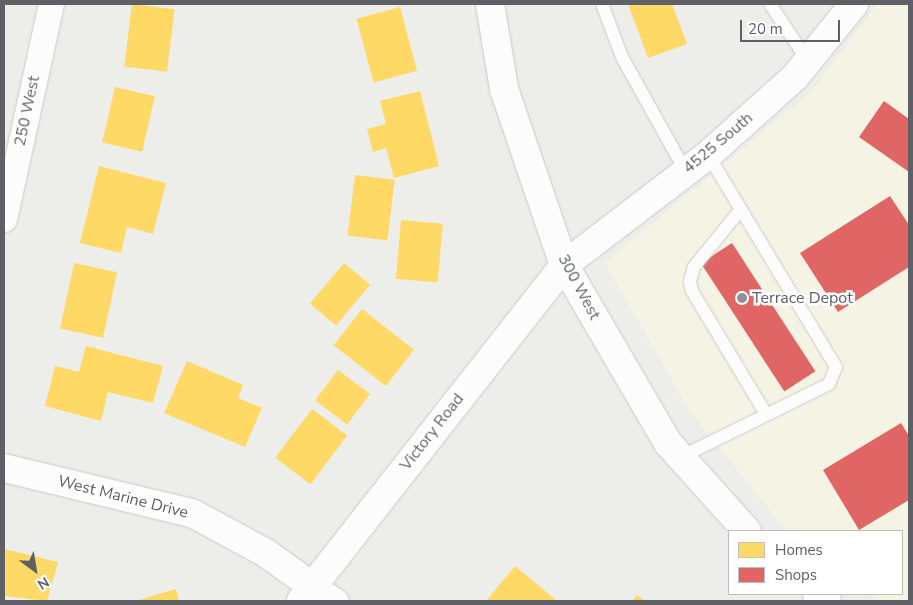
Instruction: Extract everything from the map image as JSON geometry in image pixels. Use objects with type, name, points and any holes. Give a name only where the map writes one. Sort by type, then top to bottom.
[{"type":"street","name":"250 West","points":[[4,219],[51,4]]},
{"type":"street","name":"300 West","points":[[490,4],[504,89],[564,265],[679,458],[746,530]]},
{"type":"street","name":"4525 South","points":[[564,265],[685,170],[708,155],[808,61],[854,4]]},
{"type":"street","name":"Victory Road","points":[[306,594],[564,265]]},
{"type":"street","name":"West Marine Drive","points":[[4,468],[192,512],[266,553],[306,594]]},
{"type":"street","points":[[306,594],[336,601]]},
{"type":"lane","points":[[602,4],[622,57],[685,170]]},
{"type":"lane","points":[[770,4],[808,61]]},
{"type":"lane","points":[[679,458],[829,384],[836,367],[708,155]]},
{"type":"lane","points":[[741,209],[694,267],[690,281],[692,291],[766,414]]},
{"type":"shaded area","points":[[878,4],[909,4],[909,601],[882,601],[873,595],[903,595],[903,530],[786,530],[691,413],[605,263],[810,93]]},
{"type":"building: Homes","points":[[132,4],[175,9],[167,72],[124,67]]},
{"type":"building: Homes","points":[[628,4],[672,4],[687,44],[648,58]]},
{"type":"building: Homes","points":[[400,7],[417,71],[374,82],[357,19]]},
{"type":"building: Homes","points":[[115,87],[155,96],[142,152],[102,143]]},
{"type":"building: Homes","points":[[420,91],[439,166],[394,178],[386,148],[373,152],[367,129],[386,124],[380,101]]},
{"type":"building: Homes","points":[[99,166],[166,183],[153,234],[127,227],[121,253],[80,243]]},
{"type":"building: Homes","points":[[355,175],[395,180],[387,240],[348,236]]},
{"type":"building: Homes","points":[[401,220],[443,224],[438,282],[396,279]]},
{"type":"building: Homes","points":[[74,263],[117,272],[103,338],[60,329]]},
{"type":"building: Homes","points":[[344,263],[370,285],[336,325],[310,304]]},
{"type":"building: Homes","points":[[362,309],[414,350],[386,386],[334,345]]},
{"type":"building: Homes","points":[[86,346],[163,366],[153,403],[108,392],[101,421],[45,406],[55,366],[79,372]]},
{"type":"building: Homes","points":[[187,361],[243,385],[238,398],[262,408],[245,447],[164,413]]},
{"type":"building: Homes","points":[[338,370],[370,394],[347,424],[315,400]]},
{"type":"building: Homes","points":[[312,409],[347,435],[310,484],[275,458]]},
{"type":"building: Homes","points":[[4,549],[58,562],[47,601],[4,596]]},
{"type":"building: Homes","points":[[515,566],[557,601],[486,601]]},
{"type":"building: Homes","points":[[176,589],[179,601],[135,601]]},
{"type":"building: Homes","points":[[637,595],[646,601],[632,601]]},
{"type":"building: Shops","points":[[884,101],[909,119],[909,172],[859,137]]},
{"type":"building: Shops","points":[[890,196],[909,225],[909,267],[838,312],[800,253]]},
{"type":"building: Shops","points":[[732,243],[815,371],[784,391],[701,263]]},
{"type":"building: Shops","points":[[901,423],[909,436],[909,500],[859,530],[823,470]]},
{"type":"place","name":"Terrace Depot","points":[[742,298]]}]
